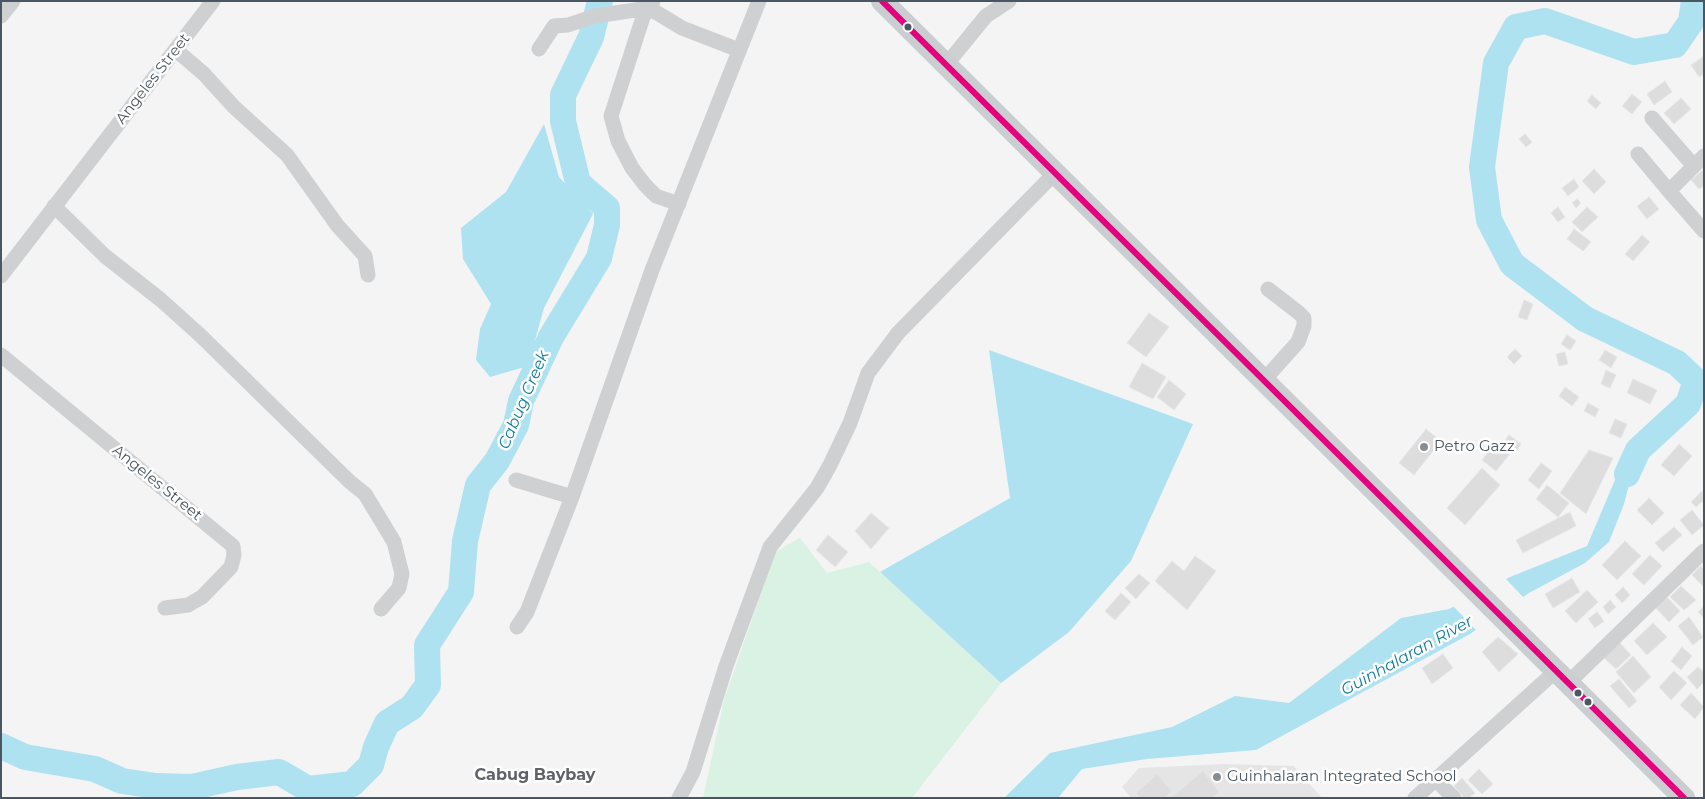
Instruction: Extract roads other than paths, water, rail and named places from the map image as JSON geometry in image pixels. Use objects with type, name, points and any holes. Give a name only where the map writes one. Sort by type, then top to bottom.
[{"type":"main road","points":[[882,1],[1564,676],[1684,798]]},
{"type":"street","points":[[1,16],[13,1]]},
{"type":"street","name":"Angeles Street","points":[[1,276],[213,1]]},
{"type":"street","points":[[517,627],[530,606],[572,497],[652,270],[759,1]]},
{"type":"street","points":[[946,65],[986,16],[1009,1]]},
{"type":"street","points":[[539,49],[554,26],[568,25],[598,16],[651,5],[682,28],[739,50]]},
{"type":"street","points":[[651,5],[643,17],[611,116],[618,141],[632,168],[656,196],[679,204]]},
{"type":"street","points":[[176,50],[204,74],[234,107],[286,155],[337,225],[364,256],[368,275]]},
{"type":"street","points":[[1652,118],[1698,161],[1668,191]]},
{"type":"street","points":[[1638,154],[1704,231]]},
{"type":"street","points":[[679,798],[693,772],[726,666],[770,547],[817,488],[830,465],[850,423],[868,373],[898,333],[1055,173]]},
{"type":"street","points":[[54,206],[105,256],[161,300],[201,336],[350,482],[365,494],[394,542],[402,574],[399,588],[381,609]]},
{"type":"street","points":[[1264,380],[1298,342],[1304,326],[1304,318],[1268,289]]},
{"type":"street","name":"Angeles Street","points":[[1,355],[233,546],[234,555],[231,567],[202,597],[188,605],[165,608]]},
{"type":"street","points":[[516,480],[572,497]]},
{"type":"street","points":[[1415,798],[1564,676],[1704,551]]},
{"type":"street","points":[[1436,780],[1454,798]]},
{"type":"water","points":[[544,124],[559,177],[593,214],[544,308],[528,366],[490,377],[476,360],[480,329],[491,304],[463,259],[461,228],[506,192]]},
{"type":"water","points":[[989,350],[1193,424],[1131,561],[1069,632],[1001,683],[880,572],[1010,498]]},
{"type":"water","points":[[1641,439],[1647,445],[1632,474],[1624,504],[1609,542],[1585,563],[1529,593],[1470,634],[1256,750],[1147,759],[1082,769],[1058,798],[1004,798],[1050,753],[1172,727],[1235,696],[1289,703],[1401,618],[1449,609],[1510,577],[1587,546],[1623,461]]},
{"type":"waterway","name":"Cabug Creek","points":[[1,746],[25,757],[95,769],[122,781],[156,786],[192,787],[237,777],[279,772],[308,789],[352,784],[371,765],[376,747],[387,723],[412,707],[428,685],[427,645],[461,592],[465,541],[478,485],[497,461],[516,425],[521,401],[551,337],[599,258],[607,225],[607,208],[578,183],[563,121],[563,95],[591,37],[600,1]]},
{"type":"waterway","name":"Guinhalaran River","points":[[1627,474],[1638,450],[1688,404],[1696,381],[1677,363],[1585,319],[1512,264],[1489,220],[1482,167],[1496,63],[1516,27],[1545,21],[1634,52],[1675,45],[1691,22],[1694,1]]},
{"type":"place","name":"Petro Gazz","points":[[1424,447]]},
{"type":"place","name":"Guinhalaran Integrated School","points":[[1217,777]]},
{"type":"district","name":"Cabug Baybay","points":[[535,775]]}]
